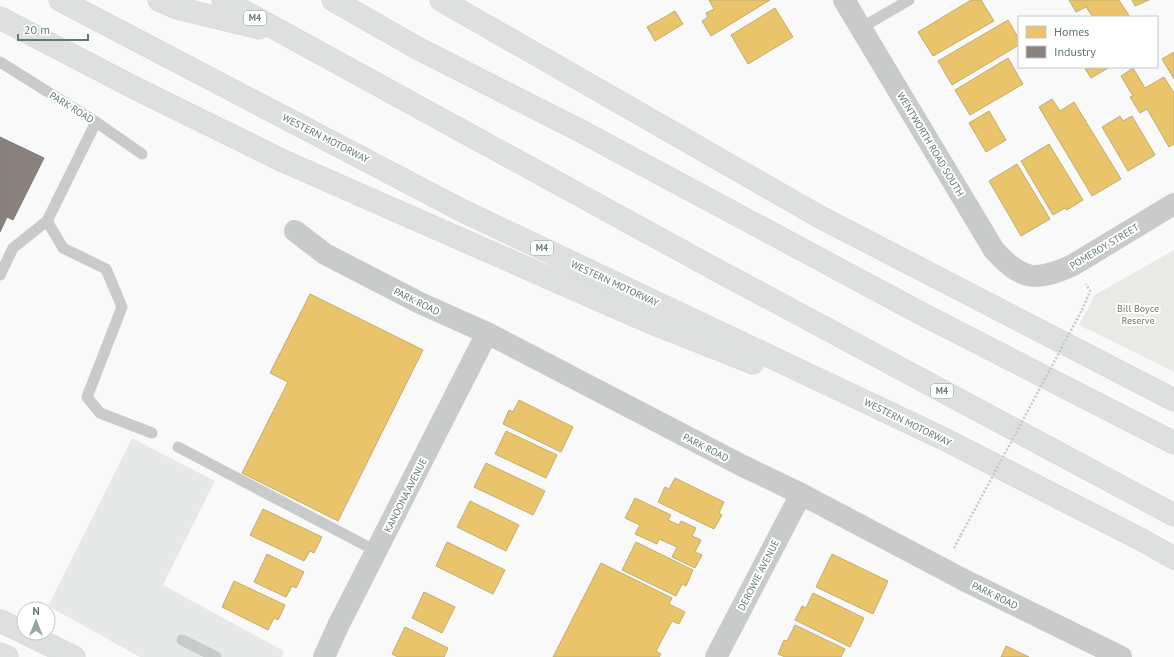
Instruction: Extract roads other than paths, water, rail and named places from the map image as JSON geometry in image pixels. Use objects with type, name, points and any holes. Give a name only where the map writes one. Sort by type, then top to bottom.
[{"type":"highway","name":"WESTERN MOTORWAY","points":[[60,0],[461,210],[944,439],[1142,540],[1174,558]]},
{"type":"highway","points":[[159,0],[177,8],[287,35]]},
{"type":"highway","name":"M4","points":[[223,0],[704,263],[1174,514]]},
{"type":"highway","points":[[333,0],[419,49],[577,129],[924,314],[1174,443]]},
{"type":"highway","points":[[441,0],[820,217],[1174,400]]},
{"type":"highway","points":[[0,18],[135,88],[281,160],[647,321],[944,439]]},
{"type":"highway","points":[[0,621],[16,629]]},
{"type":"highway","points":[[41,641],[74,657]]},
{"type":"highway","points":[[0,654],[7,657]]},
{"type":"street","name":"WENTWORTH ROAD SOUTH","points":[[844,0],[994,250],[1016,271],[1029,276]]},
{"type":"street","name":"POMEROY STREET","points":[[1029,276],[1044,276],[1056,273],[1073,265],[1174,204]]},
{"type":"street","name":"PARK ROAD","points":[[295,231],[326,254],[487,334],[741,465],[801,494],[964,580],[1114,655]]},
{"type":"street","name":"KANOONA AVENUE","points":[[324,657],[376,551],[487,334]]},
{"type":"street","name":"DEROWIE AVENUE","points":[[716,657],[801,494]]},
{"type":"lane","points":[[861,28],[909,0]]},
{"type":"lane","name":"PARK ROAD","points":[[0,62],[96,122],[142,154]]},
{"type":"lane","points":[[0,275],[13,248],[46,221],[96,122]]},
{"type":"lane","points":[[46,221],[63,248],[106,269],[122,307],[87,397],[100,413],[152,433]]},
{"type":"lane","points":[[178,447],[376,551]]},
{"type":"lane","points":[[182,640],[216,657]]},
{"type":"park label","name":"Bill Boyce Reserve","points":[[1138,314]]}]
